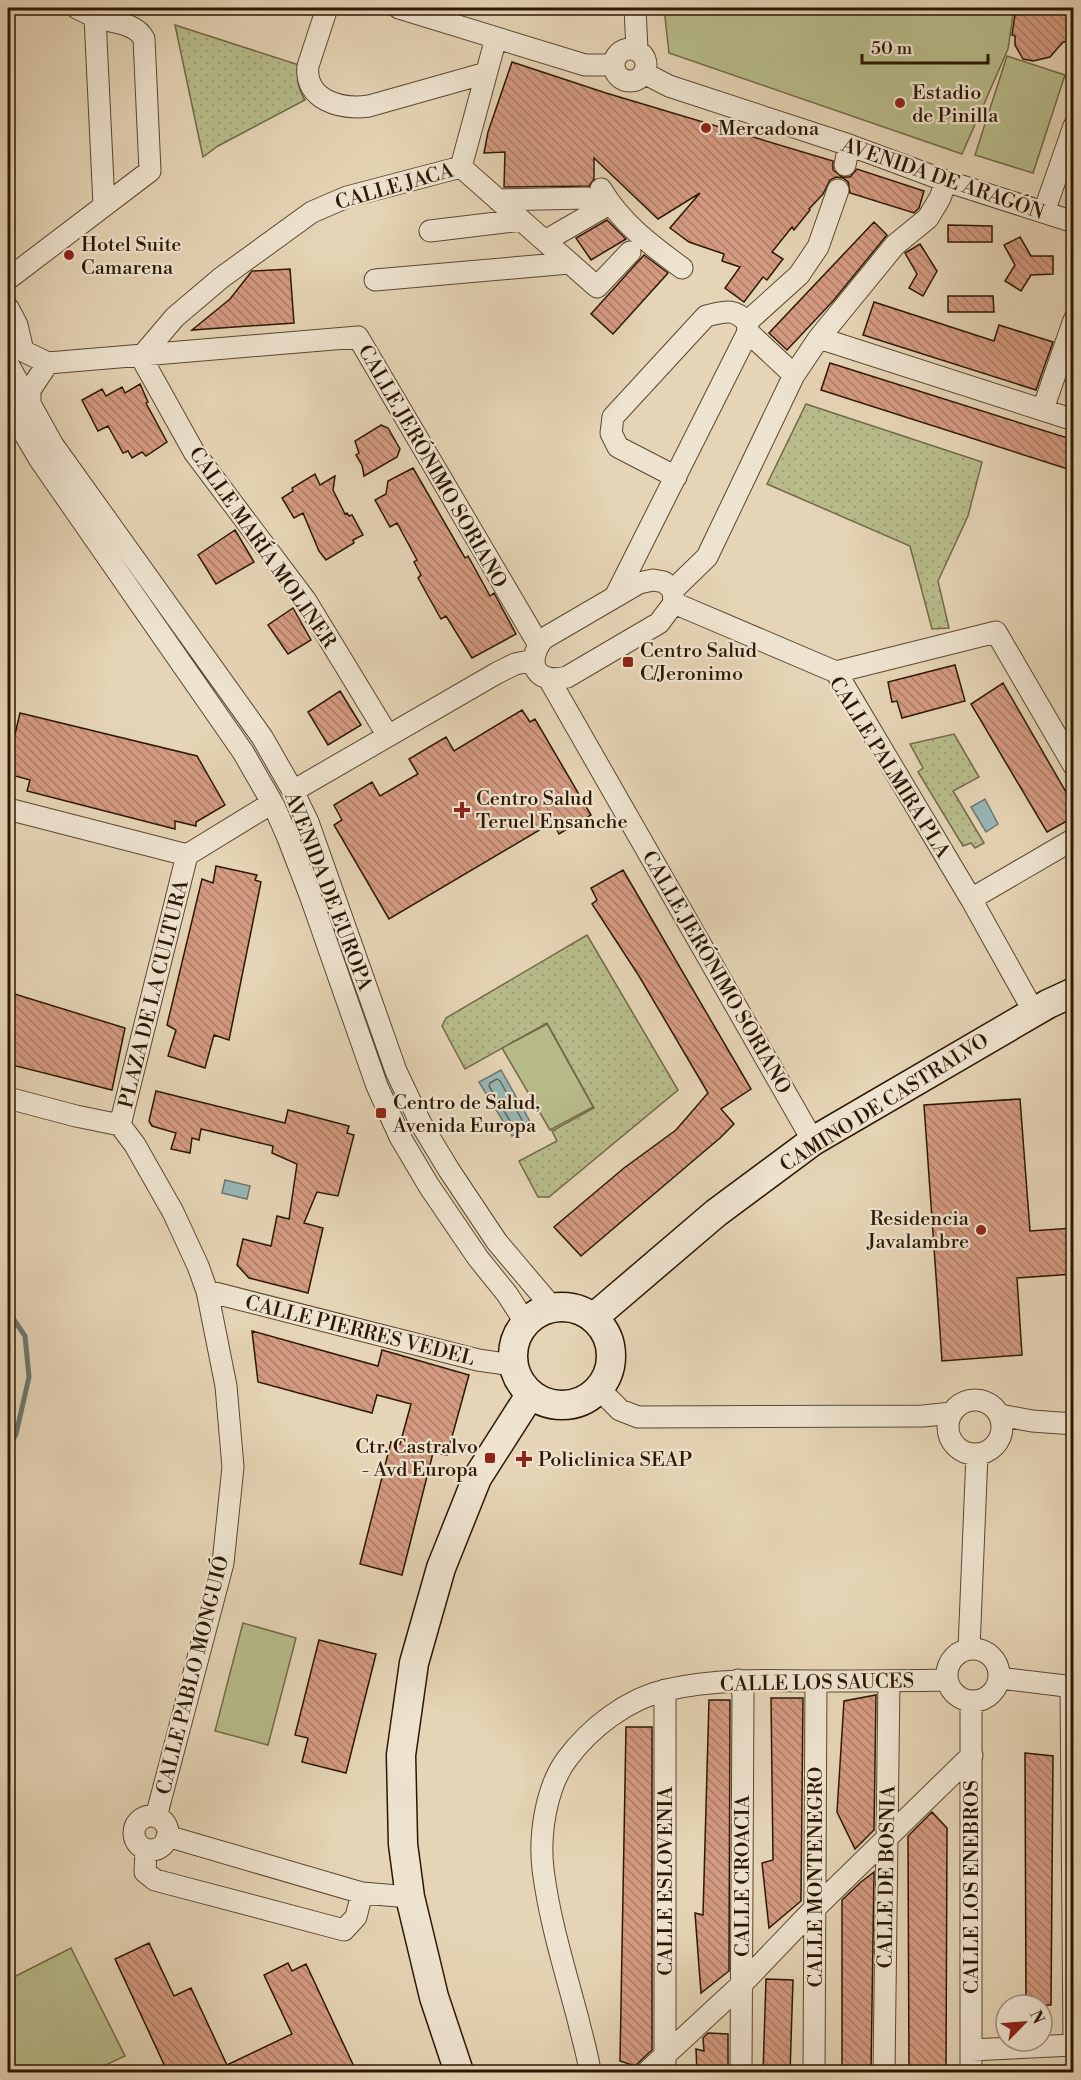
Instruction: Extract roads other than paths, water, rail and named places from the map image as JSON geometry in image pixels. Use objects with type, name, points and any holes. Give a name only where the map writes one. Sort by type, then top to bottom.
[{"type":"street","points":[[327,8],[308,66],[307,76],[311,88],[318,96],[350,107],[369,106],[486,74]]},
{"type":"street","points":[[399,8],[585,65],[613,65]]},
{"type":"street","points":[[635,8],[637,50]]},
{"type":"street","points":[[8,279],[150,171],[144,39],[141,32],[134,27],[86,12],[104,205]]},
{"type":"street","name":"CALLE JACA","points":[[141,357],[175,317],[221,278],[312,212],[347,197],[461,167],[496,38]]},
{"type":"street","points":[[631,48],[637,50],[645,58],[644,73],[636,80],[626,81],[617,75],[613,65],[614,60],[621,51],[631,48]]},
{"type":"street","name":"AVENIDA DE ARAGÓN","points":[[644,73],[669,86],[847,155],[946,181],[1074,222]]},
{"type":"street","points":[[1044,212],[1074,126]]},
{"type":"street","points":[[461,167],[597,287],[630,252]]},
{"type":"street","points":[[549,679],[567,677],[659,622],[673,597],[707,556],[794,375],[819,338],[895,245],[928,218],[940,198],[946,181]]},
{"type":"street","points":[[293,791],[536,652],[552,633],[615,597],[748,327],[799,275],[818,247],[838,190]]},
{"type":"street","points":[[498,200],[599,197],[644,240],[682,268]]},
{"type":"street","points":[[544,241],[599,197]]},
{"type":"street","points":[[430,231],[521,220]]},
{"type":"street","points":[[375,280],[569,263]]},
{"type":"street","points":[[8,308],[17,326],[24,351],[48,363],[30,390],[30,405]]},
{"type":"street","points":[[676,477],[618,447],[611,433],[613,417],[706,316],[726,311],[739,313],[748,327],[794,375]]},
{"type":"street","points":[[1043,409],[1072,327]]},
{"type":"street","name":"CALLE JERÓNIMO SORIANO","points":[[48,363],[358,337],[536,652],[537,670],[544,678],[549,679],[813,1141]]},
{"type":"street","points":[[819,338],[1074,420]]},
{"type":"street","name":"CALLE MARÍA MOLINER","points":[[141,357],[194,452],[306,601],[388,736]]},
{"type":"street","name":"AVENIDA DE EUROPA","points":[[8,364],[52,445],[262,737],[308,822],[396,1071],[420,1122],[448,1170],[497,1242],[552,1307]]},
{"type":"street","name":"AVENIDA DE EUROPA","points":[[8,406],[40,460],[243,752],[272,803],[310,895],[377,1086],[400,1137],[429,1186],[525,1322]]},
{"type":"street","name":"CALLE PALMIRA PLA","points":[[615,597],[639,583],[653,580],[664,582],[673,597],[836,672],[971,899],[1034,1012]]},
{"type":"street","points":[[836,672],[996,632],[1074,766]]},
{"type":"street","name":"PLAZA DE LA CULTURA","points":[[8,1098],[120,1125],[187,855],[272,803]]},
{"type":"street","name":"PLAZA DE LA CULTURA","points":[[8,809],[187,855]]},
{"type":"street","points":[[971,899],[1074,839]]},
{"type":"street","name":"CAMINO DE CASTRALVO","points":[[593,1318],[716,1213],[813,1141],[1034,1012],[1074,992]]},
{"type":"street","name":"CALLE PABLO MONGUIÓ","points":[[120,1125],[135,1145],[173,1212],[207,1291],[226,1386],[233,1467],[223,1563],[156,1817]]},
{"type":"street","name":"CALLE PIERRES VEDEL","points":[[207,1291],[478,1360],[513,1365]]},
{"type":"street","points":[[552,1307],[574,1308],[593,1318],[604,1330],[610,1345],[611,1361],[608,1376],[599,1389],[587,1399],[573,1405],[558,1406],[530,1395],[519,1382],[513,1365],[512,1350],[525,1322],[538,1312],[552,1307]]},
{"type":"street","points":[[599,1389],[620,1410],[638,1416],[923,1416],[952,1413]]},
{"type":"street","points":[[459,2073],[434,1997],[410,1897],[403,1844],[401,1755],[414,1663],[441,1568],[477,1478],[530,1395]]},
{"type":"street","points":[[1000,1415],[1002,1432],[999,1440],[986,1452],[977,1454],[961,1450],[950,1437],[949,1421],[952,1413],[964,1402],[981,1400],[988,1403],[1000,1415],[1032,1421],[1074,1424]]},
{"type":"street","points":[[969,1649],[977,1454]]},
{"type":"street","points":[[969,1649],[977,1649],[991,1656],[996,1662],[999,1678],[993,1693],[979,1701],[971,1701],[956,1695],[947,1680],[947,1672],[954,1657],[969,1649]]},
{"type":"street","points":[[971,2050],[1073,2045],[1072,1687],[999,1678]]},
{"type":"street","name":"CALLE LOS SAUCES","points":[[590,2073],[549,1902],[543,1867],[543,1821],[556,1782],[566,1761],[580,1745],[597,1727],[615,1713],[638,1700],[665,1690],[738,1680],[947,1680]]},
{"type":"street","name":"CALLE CROACIA","points":[[738,1680],[743,1693],[741,2073]]},
{"type":"street","name":"CALLE MONTENEGRO","points":[[814,2073],[816,1681]]},
{"type":"street","name":"CALLE DE BOSNIA","points":[[884,2073],[889,1681]]},
{"type":"street","name":"CALLE ESLOVENIA","points":[[665,1690],[665,2064]]},
{"type":"street","name":"CALLE LOS ENEBROS","points":[[971,1701],[971,2073]]},
{"type":"street","points":[[647,2073],[665,2064],[814,1910],[972,1755]]},
{"type":"street","points":[[156,1817],[164,1822],[168,1836],[157,1849],[146,1850],[136,1843],[134,1831],[144,1818],[156,1817]]},
{"type":"street","points":[[168,1836],[362,1893],[410,1897]]},
{"type":"street","points":[[146,1850],[145,1872],[155,1880],[344,1930],[356,1917],[362,1893]]},
{"type":"street","points":[[434,1997],[444,2073]]},
{"type":"water","points":[[985,799],[998,824],[986,832],[971,807]]},
{"type":"water","points":[[501,1070],[532,1125],[512,1136],[479,1082]]},
{"type":"water","points":[[225,1180],[250,1186],[247,1199],[222,1193]]},
{"type":"waterway","points":[[8,1311],[25,1336],[29,1377],[16,1434],[8,1450]]},
{"type":"place","name":"Estadio de Pinilla","points":[[900,103]]},
{"type":"place","name":"Mercadona","points":[[706,128]]},
{"type":"place","name":"Hotel Suite Camarena","points":[[69,255]]},
{"type":"place","name":"Centro Salud C/Jeronimo","points":[[628,662]]},
{"type":"place","name":"Centro Salud Teruel Ensanche","points":[[462,810]]},
{"type":"place","name":"Centro de Salud, Avenida Europa","points":[[381,1113]]},
{"type":"place","name":"Residencia Javalambre","points":[[981,1230]]},
{"type":"place","name":"Ctr. Castralvo - Avd Europa","points":[[490,1458]]},
{"type":"place","name":"Policlinica SEAP","points":[[524,1459]]}]
